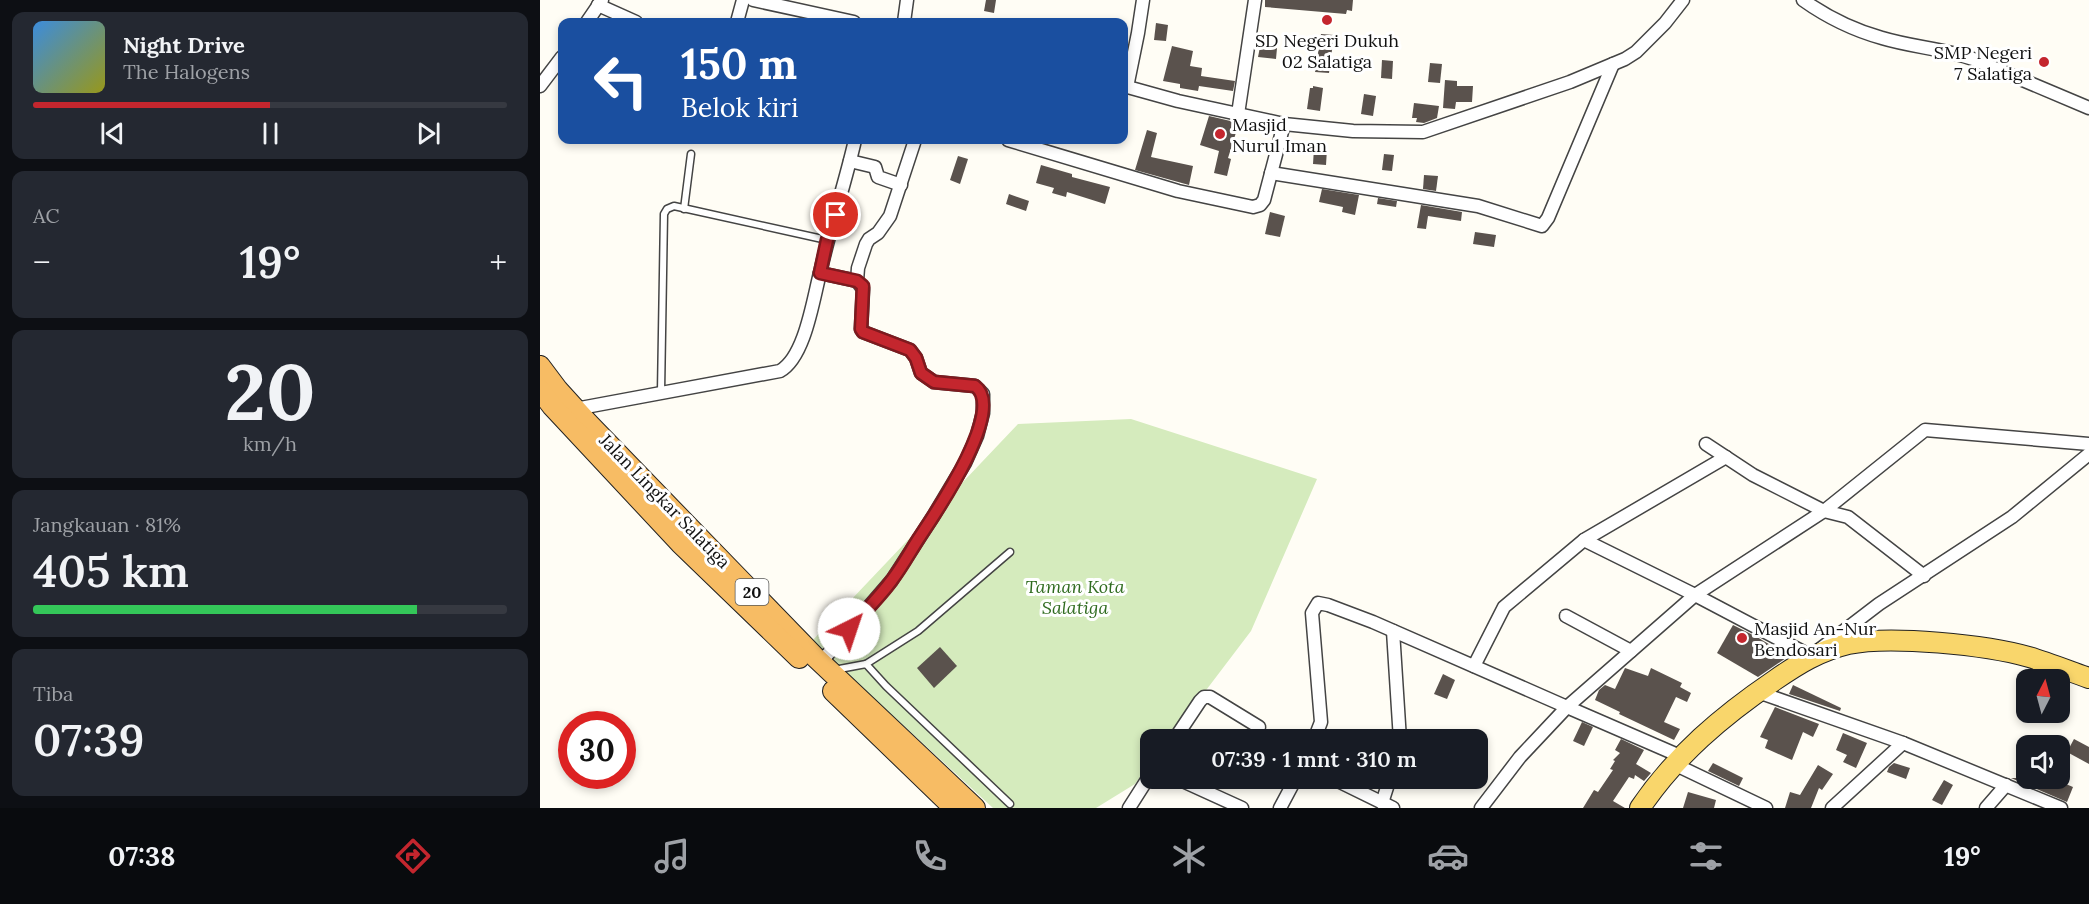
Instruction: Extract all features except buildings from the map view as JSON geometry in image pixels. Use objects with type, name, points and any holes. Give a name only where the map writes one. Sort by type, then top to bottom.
[{"type":"highway","name":"Jalan Lingkar Salatiga","points":[[540,366],[575,409],[954,808]]},
{"type":"highway","name":"Jalan Lingkar Salatiga","points":[[540,390],[552,406],[680,543],[975,808]]},
{"type":"main road","points":[[1640,808],[1677,760],[1714,725],[1811,656],[1850,644],[1903,642],[1981,648],[2027,657],[2089,678]]},
{"type":"street","points":[[738,18],[743,0]]},
{"type":"street","points":[[753,0],[836,18]]},
{"type":"street","points":[[905,18],[907,0]]},
{"type":"street","points":[[1128,74],[1143,0]]},
{"type":"street","points":[[1238,114],[1255,0]]},
{"type":"street","points":[[1128,87],[1284,124],[1363,131],[1424,132],[1570,82],[1613,64],[1636,52],[1665,23],[1683,0]]},
{"type":"street","points":[[1803,0],[1828,17],[1864,32],[1959,54],[2089,108]]},
{"type":"street","points":[[590,18],[600,3],[628,18]]},
{"type":"street","points":[[1272,173],[1478,206],[1542,226],[1548,218],[1613,64]]},
{"type":"street","points":[[540,86],[558,72]]},
{"type":"street","points":[[1021,144],[1178,191],[1257,207],[1264,200],[1284,124]]},
{"type":"street","points":[[575,409],[771,373],[787,367],[801,344],[854,144]]},
{"type":"street","points":[[857,281],[858,268],[868,239],[878,233],[885,224],[914,144]]},
{"type":"street","points":[[850,161],[875,167],[878,177],[901,184]]},
{"type":"street","points":[[820,273],[857,281],[863,289],[861,329],[863,332],[910,350],[916,358],[921,373],[934,382],[975,386],[982,394],[984,405],[977,436],[965,463],[934,515],[892,580],[824,671]]},
{"type":"street","points":[[1481,808],[1520,758],[1567,707],[1695,595],[1824,511],[1925,430],[2089,444]]},
{"type":"street","points":[[1706,444],[1753,475],[1824,511],[1848,517],[1924,576]]},
{"type":"street","points":[[1584,540],[1811,656],[1879,604],[2012,517],[2089,454]]},
{"type":"street","points":[[1474,666],[1504,607],[1584,540],[1726,457]]},
{"type":"street","points":[[1319,729],[1322,722],[1312,614],[1318,603],[1393,631],[1567,707],[1677,760],[1766,808]]},
{"type":"street","points":[[1566,616],[1631,651]]},
{"type":"street","points":[[1393,631],[1399,729]]},
{"type":"street","points":[[1758,692],[1903,743],[2061,808]]},
{"type":"street","points":[[1181,729],[1204,697],[1210,697],[1259,727]]},
{"type":"street","points":[[1832,808],[1903,743]]},
{"type":"street","points":[[1986,808],[2006,784]]},
{"type":"street","points":[[1129,808],[1141,789]]},
{"type":"street","points":[[1200,789],[1242,808]]},
{"type":"street","points":[[1280,808],[1290,789]]},
{"type":"street","points":[[1355,789],[1388,805],[1389,789]]},
{"type":"lane","points":[[684,209],[692,154]]},
{"type":"lane","points":[[662,393],[664,214],[667,209],[674,206],[827,240]]},
{"type":"lane","points":[[824,671],[866,664],[918,631],[1010,552]]},
{"type":"lane","points":[[866,664],[886,686],[1010,804]]},
{"type":"green space","name":"Taman Kota Salatiga","points":[[1131,419],[1317,479],[1251,631],[1177,729],[1140,729],[1140,777],[1135,784],[1096,808],[993,808],[812,641],[1018,424]]},
{"type":"place","name":"SD Negeri Dukuh 02 Salatiga","points":[[1327,20]]},
{"type":"place","name":"SMP Negeri 7 Salatiga","points":[[2044,62]]},
{"type":"place","name":"Masjid Nurul Iman","points":[[1220,134]]},
{"type":"place","name":"Masjid An-Nur Bendosari","points":[[1742,638]]},
{"type":"route","points":[[836,215],[827,240],[820,273],[857,281],[863,286],[861,329],[863,332],[910,350],[916,358],[921,373],[934,382],[975,386],[980,390],[984,399],[977,436],[965,463],[892,580],[849,629]]}]
